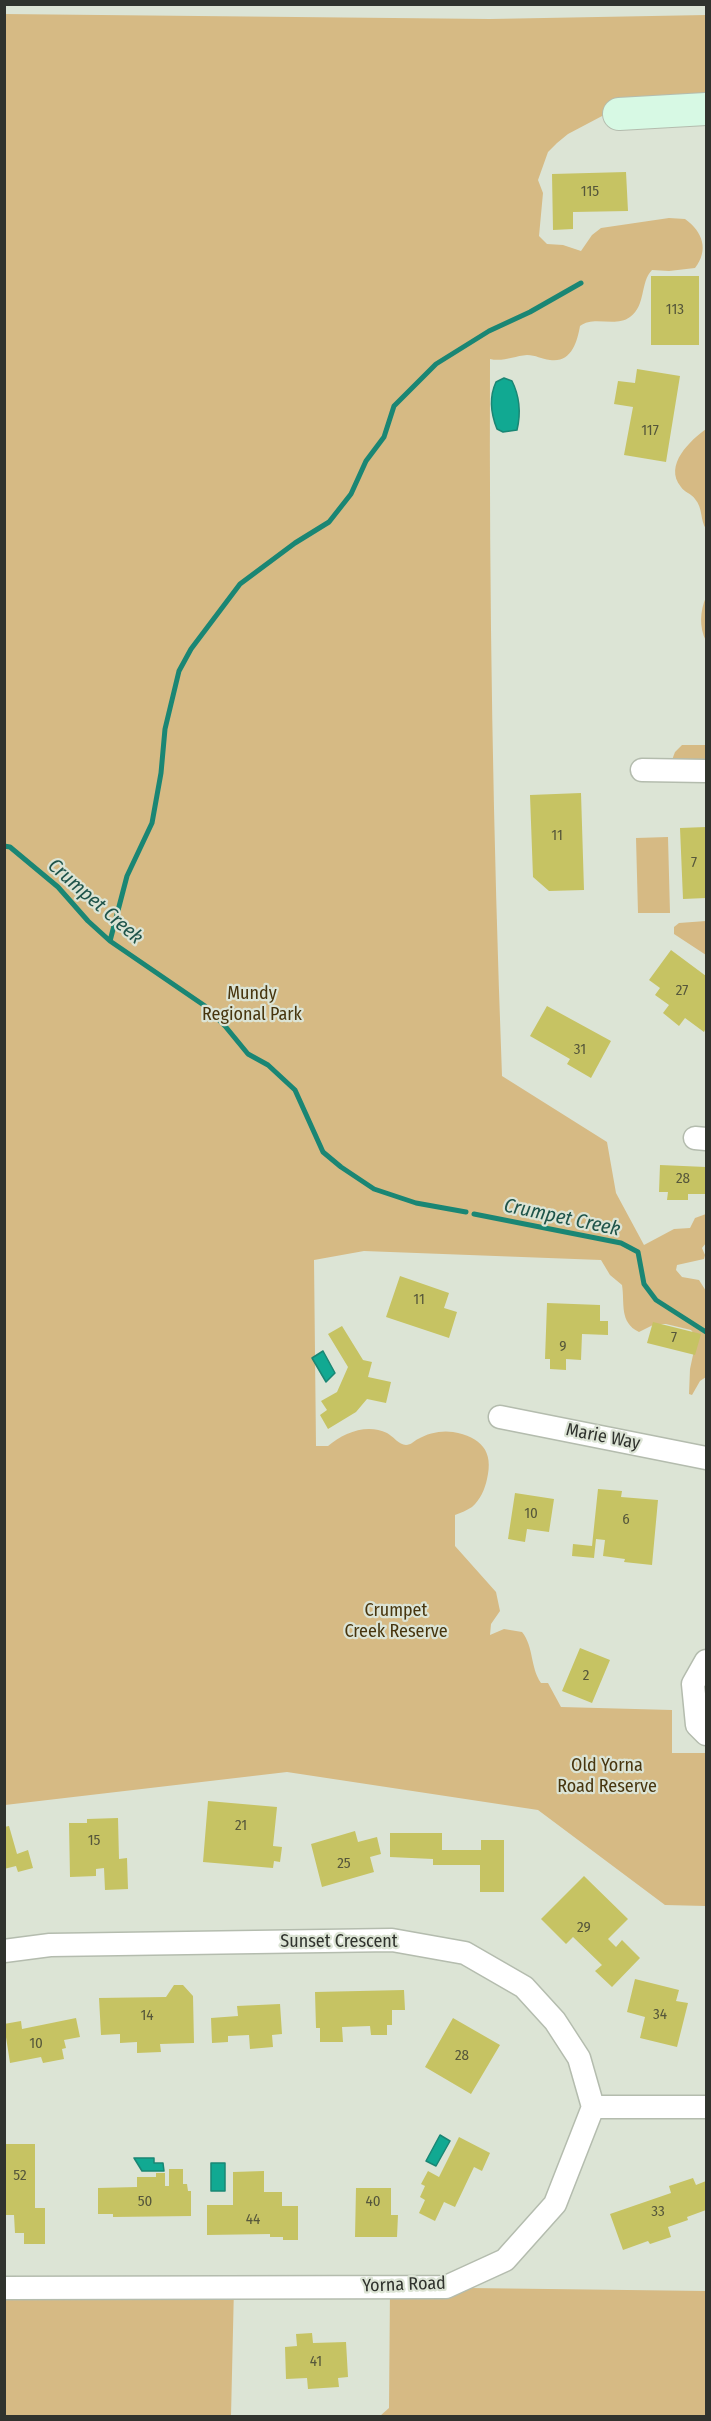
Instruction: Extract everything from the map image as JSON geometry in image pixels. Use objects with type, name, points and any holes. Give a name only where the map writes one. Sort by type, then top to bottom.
[{"type":"street","points":[[619,114],[706,109]]},
{"type":"street","points":[[642,770],[706,771]]},
{"type":"street","name":"Marie Way","points":[[500,1417],[706,1458]]},
{"type":"street","points":[[706,1661],[693,1684],[697,1725],[706,1734]]},
{"type":"street","name":"Sunset Crescent","points":[[4,1951],[50,1945],[392,1940],[465,1953],[524,1987],[555,2021],[579,2058],[594,2107]]},
{"type":"street","points":[[594,2107],[706,2107]]},
{"type":"street","name":"Yorna Road","points":[[4,2288],[446,2287],[505,2260],[555,2204],[594,2107]]},
{"type":"green space","name":"Mundy Regional Park","points":[[4,14],[490,19],[706,15],[706,109],[604,115],[568,134],[548,152],[538,180],[543,193],[539,236],[547,244],[563,245],[581,251],[592,235],[601,228],[669,218],[685,219],[700,235],[702,255],[695,268],[652,270],[648,275],[638,307],[630,317],[618,322],[592,322],[580,326],[575,345],[563,358],[550,360],[527,355],[490,359],[490,539],[496,897],[502,1076],[607,1142],[616,1193],[644,1245],[674,1229],[690,1228],[695,1218],[706,1214],[706,1243],[702,1248],[704,1259],[677,1265],[676,1270],[682,1277],[699,1280],[706,1291],[706,1377],[700,1381],[692,1395],[689,1394],[695,1335],[691,1330],[666,1324],[655,1324],[639,1332],[633,1328],[628,1323],[624,1312],[622,1285],[610,1275],[601,1260],[364,1251],[314,1260],[316,1446],[328,1446],[348,1434],[371,1429],[387,1433],[403,1445],[431,1434],[449,1431],[463,1434],[483,1447],[489,1461],[486,1483],[475,1504],[455,1515],[455,1546],[496,1592],[500,1611],[491,1624],[490,1635],[504,1629],[522,1632],[541,1683],[548,1683],[561,1707],[672,1710],[672,1753],[706,1753],[706,1906],[665,1905],[538,1810],[287,1772],[5,1805]]},
{"type":"green space","points":[[706,429],[706,529],[698,503],[681,487],[676,479],[675,470],[687,446]]},
{"type":"green space","points":[[706,597],[706,641],[701,619]]},
{"type":"green space","points":[[682,745],[706,745],[706,769],[672,760],[675,752]]},
{"type":"green space","points":[[668,837],[670,913],[638,913],[636,838]]},
{"type":"green space","points":[[706,921],[706,955],[674,934],[674,927],[679,923]]},
{"type":"green space","points":[[234,2287],[231,2416],[5,2416],[4,2288]]},
{"type":"green space","points":[[390,2287],[706,2291],[706,2416],[380,2416],[389,2408]]},
{"type":"water","points":[[504,378],[512,381],[517,393],[519,417],[517,430],[503,432],[497,429],[492,411],[492,400],[496,382]]},
{"type":"water","points":[[323,1351],[335,1373],[326,1382],[312,1358]]},
{"type":"water","points":[[440,2135],[450,2141],[436,2166],[426,2161]]},
{"type":"water","points":[[134,2158],[154,2158],[154,2163],[163,2163],[164,2171],[142,2171]]},
{"type":"water","points":[[211,2163],[225,2163],[225,2191],[211,2191]]},
{"type":"building","points":[[626,172],[628,211],[573,212],[573,229],[553,230],[552,174]]},
{"type":"building","points":[[651,276],[699,276],[699,345],[651,345]]},
{"type":"building","points":[[637,369],[680,376],[666,462],[624,455],[633,407],[614,404],[618,381],[635,383]]},
{"type":"building","points":[[581,793],[584,890],[549,891],[533,877],[530,795]]},
{"type":"building","points":[[706,827],[706,898],[683,899],[680,828]]},
{"type":"building","points":[[671,950],[706,976],[706,1028],[704,1032],[685,1018],[679,1026],[663,1013],[669,1005],[655,995],[660,988],[649,980]]},
{"type":"building","points":[[547,1006],[611,1041],[591,1078],[567,1064],[570,1059],[530,1036]]},
{"type":"building","points":[[660,1165],[706,1167],[706,1194],[688,1194],[688,1200],[667,1200],[668,1192],[659,1192]]},
{"type":"building","points":[[400,1276],[449,1293],[444,1308],[457,1312],[449,1338],[386,1317]]},
{"type":"building","points":[[547,1303],[600,1305],[600,1321],[608,1321],[608,1335],[582,1334],[581,1360],[566,1359],[566,1370],[550,1369],[550,1359],[545,1359]]},
{"type":"building","points":[[653,1322],[701,1334],[695,1355],[647,1343]]},
{"type":"building","points":[[342,1326],[363,1360],[372,1362],[368,1377],[391,1382],[386,1403],[367,1399],[356,1412],[328,1429],[320,1415],[327,1410],[321,1401],[337,1392],[348,1367],[328,1334]]},
{"type":"building","points":[[598,1489],[622,1491],[621,1497],[658,1500],[652,1565],[624,1562],[625,1559],[603,1556],[605,1540],[596,1539],[594,1558],[572,1556],[573,1544],[592,1546]]},
{"type":"building","points":[[515,1493],[554,1499],[549,1532],[527,1529],[525,1542],[508,1539]]},
{"type":"building","points":[[580,1648],[610,1660],[592,1703],[562,1691]]},
{"type":"building","points":[[208,1801],[277,1807],[273,1846],[282,1847],[280,1862],[274,1861],[273,1868],[203,1862]]},
{"type":"building","points":[[118,1818],[119,1859],[127,1858],[128,1889],[105,1890],[104,1868],[96,1869],[96,1876],[70,1877],[69,1823],[87,1823],[87,1819]]},
{"type":"building","points":[[9,1826],[17,1854],[28,1850],[33,1868],[18,1872],[16,1866],[4,1869],[4,1827]]},
{"type":"building","points":[[355,1831],[358,1842],[377,1837],[381,1854],[370,1857],[374,1872],[322,1887],[311,1844]]},
{"type":"building","points":[[390,1833],[442,1833],[442,1850],[481,1850],[481,1840],[504,1840],[504,1892],[480,1892],[480,1865],[433,1865],[433,1859],[390,1857]]},
{"type":"building","points":[[584,1876],[628,1919],[608,1939],[616,1947],[622,1940],[640,1958],[612,1987],[595,1971],[602,1965],[573,1937],[566,1944],[541,1919]]},
{"type":"building","points":[[635,1979],[679,1990],[676,2001],[688,2003],[677,2047],[640,2038],[645,2017],[627,2012]]},
{"type":"building","points":[[174,1985],[183,1985],[193,1996],[194,2043],[160,2044],[161,2052],[137,2053],[137,2042],[120,2043],[120,2034],[101,2035],[99,1998],[166,1997]]},
{"type":"building","points":[[404,1990],[405,2010],[392,2010],[392,2025],[387,2025],[387,2035],[371,2035],[370,2026],[342,2027],[343,2042],[320,2042],[320,2028],[316,2028],[315,1992]]},
{"type":"building","points":[[280,2004],[282,2034],[272,2035],[273,2047],[250,2049],[249,2035],[228,2036],[228,2042],[212,2043],[211,2018],[238,2016],[237,2006]]},
{"type":"building","points":[[76,2018],[80,2037],[64,2040],[66,2048],[62,2049],[64,2059],[43,2063],[41,2057],[10,2063],[4,2024],[21,2021],[22,2029]]},
{"type":"building","points":[[453,2018],[500,2045],[471,2094],[425,2067]]},
{"type":"building","points":[[459,2137],[490,2153],[482,2171],[474,2167],[455,2207],[444,2202],[435,2221],[419,2213],[425,2200],[420,2197],[425,2186],[421,2184],[428,2171],[439,2177]]},
{"type":"building","points":[[4,2144],[35,2144],[35,2208],[45,2208],[45,2244],[24,2244],[24,2233],[15,2233],[14,2215],[4,2215]]},
{"type":"building","points":[[169,2169],[183,2169],[183,2184],[187,2184],[188,2191],[191,2191],[191,2216],[113,2217],[113,2214],[98,2214],[98,2188],[137,2187],[137,2177],[156,2177],[156,2173],[165,2173],[165,2186],[169,2186]]},
{"type":"building","points":[[264,2171],[264,2192],[282,2192],[282,2206],[298,2206],[298,2240],[283,2240],[283,2237],[270,2237],[270,2234],[207,2235],[207,2205],[233,2205],[233,2172]]},
{"type":"building","points":[[693,2178],[696,2185],[706,2181],[706,2210],[668,2227],[671,2237],[650,2244],[648,2241],[623,2250],[610,2214],[671,2193],[669,2186]]},
{"type":"building","points":[[356,2188],[391,2188],[391,2215],[398,2215],[397,2237],[355,2237]]},
{"type":"building","points":[[312,2333],[313,2343],[346,2342],[348,2377],[338,2378],[339,2387],[308,2389],[307,2378],[286,2379],[285,2347],[297,2346],[296,2334]]},
{"type":"waterway","points":[[110,941],[127,876],[152,823],[161,773],[165,729],[179,671],[191,649],[240,584],[295,543],[329,522],[351,494],[366,461],[384,437],[394,406],[436,364],[489,331],[530,312],[581,283]]},
{"type":"waterway","name":"Crumpet Creek","points":[[4,846],[10,847],[58,887],[88,921],[110,941],[205,1006],[248,1054],[268,1065],[295,1090],[323,1152],[341,1167],[374,1189],[416,1203],[466,1212]]},
{"type":"waterway","name":"Crumpet Creek","points":[[474,1214],[621,1243],[638,1252],[644,1284],[656,1300],[706,1332]]},
{"type":"park label","name":"Crumpet Creek Reserve","points":[[396,1621]]},
{"type":"park label","name":"Old Yorna Road Reserve","points":[[607,1776]]}]
